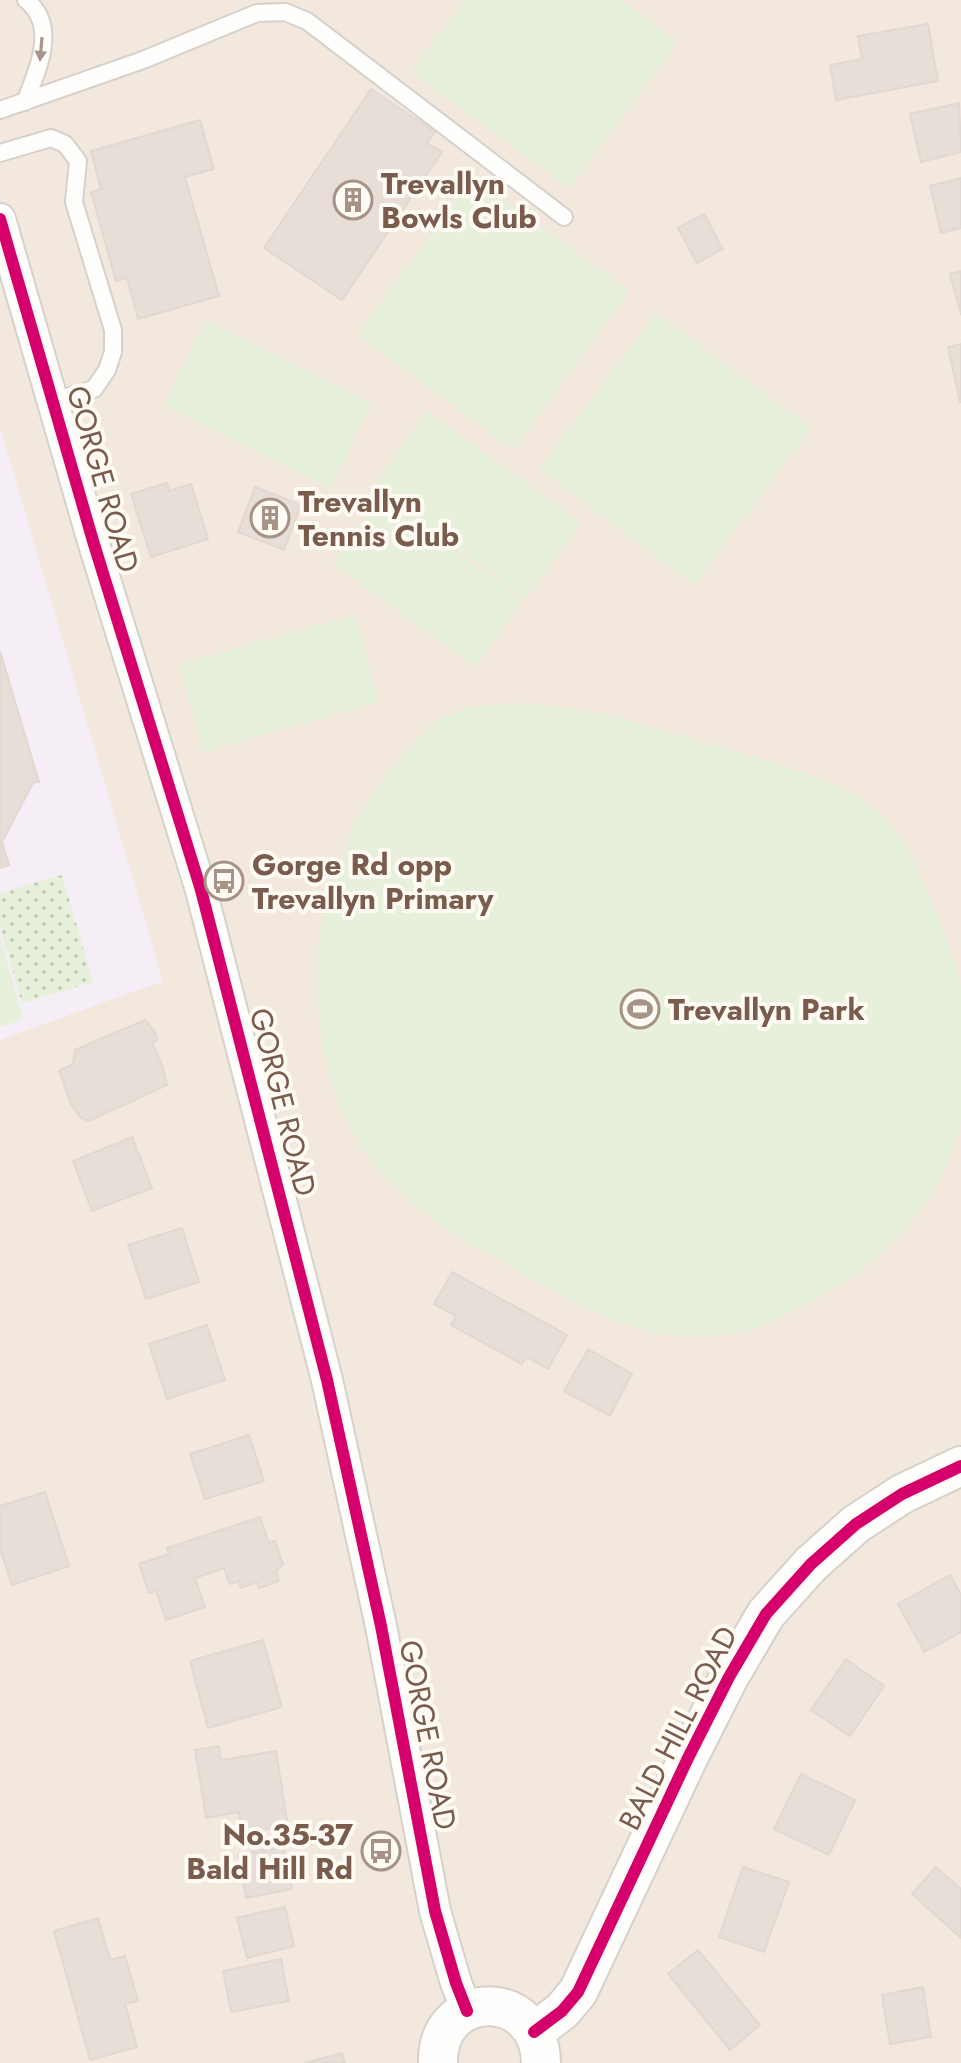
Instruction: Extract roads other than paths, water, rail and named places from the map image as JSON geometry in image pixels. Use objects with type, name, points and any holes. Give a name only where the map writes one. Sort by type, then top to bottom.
[{"type":"street","name":"GORGE ROAD","points":[[0,219],[93,541],[201,890],[280,1193],[353,1493],[435,1911],[467,2011]]},
{"type":"street","name":"BALD HILL ROAD","points":[[538,2047],[578,1992],[688,1758],[729,1677],[766,1614],[811,1564],[856,1524],[902,1494],[961,1466]]},
{"type":"street","points":[[438,2063],[443,2035],[453,2020],[482,2006],[497,2006],[525,2019],[538,2047]]},
{"type":"lane","points":[[25,102],[42,57],[42,27],[33,6],[26,0]]},
{"type":"lane","points":[[0,110],[143,60],[257,13],[285,12],[307,21],[564,217]]},
{"type":"lane","points":[[0,153],[51,138],[65,144],[78,161],[74,202],[113,330],[113,352],[107,370],[94,389],[53,401]]},
{"type":"place","name":"Trevallyn Bowls Club","points":[[353,200]]},
{"type":"place","name":"Trevallyn Tennis Club","points":[[270,518]]},
{"type":"place","name":"Gorge Rd opp Trevallyn Primary","points":[[224,881]]},
{"type":"place","name":"Trevallyn Park","points":[[640,1009]]},
{"type":"place","name":"No.35-37 Bald Hill Rd","points":[[381,1851]]}]
